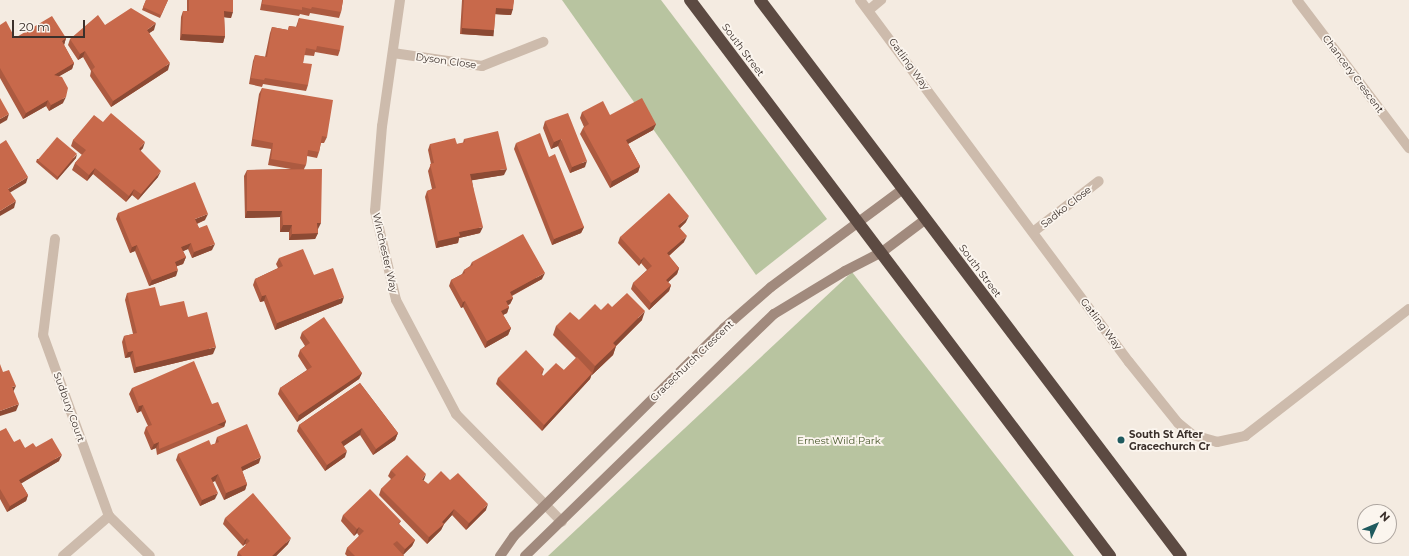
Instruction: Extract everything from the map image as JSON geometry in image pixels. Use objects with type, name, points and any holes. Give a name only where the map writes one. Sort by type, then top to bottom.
[{"type":"highway","name":"South Street","points":[[690,0],[882,252],[1110,556]]},
{"type":"highway","name":"South Street","points":[[760,0],[1181,556]]},
{"type":"street","name":"Winchester Way","points":[[400,0],[382,126],[375,211],[396,300],[456,414],[562,522]]},
{"type":"street","name":"Gatling Way","points":[[860,0],[869,10],[1033,232],[1178,422],[1193,435],[1216,442],[1245,436],[1409,310]]},
{"type":"street","points":[[869,10],[881,0]]},
{"type":"street","name":"Chancery Crescent","points":[[1297,0],[1409,148]]},
{"type":"street","name":"Dyson Close","points":[[393,53],[482,66],[543,42]]},
{"type":"street","name":"Sadko Close","points":[[1033,232],[1099,181]]},
{"type":"street","name":"Gracechurch Crescent","points":[[500,556],[514,536],[724,328],[771,287],[903,188]]},
{"type":"street","points":[[525,556],[562,522],[774,314],[845,270],[882,252],[926,219]]},
{"type":"street","name":"Sudbury Court","points":[[55,239],[43,335],[109,516],[150,556]]},
{"type":"street","points":[[63,556],[109,516]]},
{"type":"green space","points":[[562,0],[661,0],[827,219],[756,275]]},
{"type":"green space","name":"Ernest Wild Park","points":[[852,272],[1074,556],[548,556]]},
{"type":"building","points":[[146,0],[168,0],[161,15],[143,7]]},
{"type":"building","points":[[189,0],[233,0],[233,12],[224,11],[225,36],[182,34],[183,11],[189,11]]},
{"type":"building","points":[[263,0],[343,0],[341,12],[312,7],[311,9],[302,7],[302,10],[262,4]]},
{"type":"building","points":[[464,0],[514,0],[513,9],[496,8],[494,30],[462,28]]},
{"type":"building","points":[[131,8],[156,23],[147,30],[170,63],[113,101],[92,70],[95,67],[85,51],[80,54],[70,39],[98,15],[105,25]]},
{"type":"building","points":[[52,16],[66,38],[62,41],[74,63],[54,75],[62,77],[68,88],[66,97],[51,105],[48,100],[26,113],[0,68],[0,25],[6,21],[15,38]]},
{"type":"building","points":[[299,18],[344,26],[340,50],[317,46],[316,50],[306,48],[303,63],[312,64],[308,85],[265,78],[264,80],[251,78],[255,55],[267,57],[272,27],[288,30],[289,26],[297,27]]},
{"type":"building","points":[[262,88],[333,100],[327,137],[322,136],[319,152],[308,150],[306,165],[271,159],[273,143],[253,139]]},
{"type":"building","points":[[0,98],[9,114],[0,119]]},
{"type":"building","points":[[642,98],[656,124],[626,140],[640,166],[612,181],[583,128],[589,124],[582,112],[603,101],[610,115]]},
{"type":"building","points":[[111,113],[145,142],[139,149],[161,171],[141,194],[134,189],[129,196],[95,168],[89,175],[75,163],[86,150],[73,140],[94,115],[103,122]]},
{"type":"building","points":[[568,113],[587,161],[572,167],[561,139],[554,142],[545,121]]},
{"type":"building","points":[[498,131],[507,169],[470,174],[483,227],[459,232],[460,236],[438,241],[427,191],[436,188],[430,164],[434,163],[430,144],[455,138],[457,144],[465,142],[464,139]]},
{"type":"building","points":[[540,133],[549,157],[555,154],[584,227],[554,239],[516,143]]},
{"type":"building","points":[[57,137],[77,154],[58,177],[38,160]]},
{"type":"building","points":[[6,140],[28,177],[8,189],[16,201],[0,211],[0,144]]},
{"type":"building","points":[[322,169],[321,223],[317,223],[318,233],[292,234],[292,225],[283,225],[282,211],[247,211],[247,170]]},
{"type":"building","points":[[195,182],[208,214],[195,219],[199,228],[207,225],[215,244],[194,252],[191,243],[181,247],[186,257],[175,262],[178,270],[152,280],[137,245],[132,247],[118,213]]},
{"type":"building","points":[[669,193],[689,216],[678,226],[687,236],[667,253],[679,268],[666,280],[671,285],[651,303],[633,283],[652,266],[644,257],[641,260],[620,237]]},
{"type":"building","points":[[523,234],[545,273],[510,292],[513,298],[506,301],[509,307],[501,311],[511,328],[487,341],[465,301],[463,302],[451,280],[465,273],[464,270],[473,265],[472,262]]},
{"type":"building","points":[[303,249],[314,275],[333,268],[344,297],[277,323],[266,295],[262,296],[255,279],[283,266],[279,258]]},
{"type":"building","points":[[155,287],[160,306],[184,301],[188,317],[207,312],[216,347],[136,367],[133,351],[128,352],[124,336],[137,333],[127,293]]},
{"type":"building","points":[[627,293],[645,311],[613,343],[616,346],[595,366],[556,326],[570,312],[579,320],[595,304],[601,310],[608,303],[612,307]]},
{"type":"building","points":[[324,317],[362,373],[299,415],[280,388],[312,367],[300,350],[310,343],[302,332]]},
{"type":"building","points":[[526,350],[544,369],[541,373],[543,376],[556,363],[564,370],[577,357],[592,373],[544,425],[498,378]]},
{"type":"building","points":[[194,361],[212,404],[218,402],[226,421],[159,449],[159,442],[154,444],[146,427],[152,425],[143,405],[139,406],[132,388]]},
{"type":"building","points":[[0,364],[3,372],[9,370],[16,386],[12,387],[19,404],[0,411]]},
{"type":"building","points":[[360,383],[398,433],[376,449],[362,428],[341,442],[347,451],[327,465],[299,425]]},
{"type":"building","points":[[247,424],[261,457],[241,467],[247,484],[226,493],[218,474],[211,478],[218,493],[202,500],[178,454],[209,440],[211,445],[219,442],[217,437]]},
{"type":"building","points":[[6,428],[14,442],[20,439],[25,448],[33,443],[36,447],[52,438],[62,455],[19,480],[28,495],[10,506],[0,489],[0,431]]},
{"type":"building","points":[[407,455],[426,474],[422,479],[428,484],[441,471],[450,480],[458,473],[488,504],[469,523],[454,509],[442,522],[444,524],[429,537],[381,489],[396,475],[391,470]]},
{"type":"building","points":[[370,489],[401,521],[398,523],[415,540],[405,549],[397,541],[393,544],[404,556],[355,556],[347,548],[364,531],[359,527],[357,529],[343,515]]},
{"type":"building","points":[[253,493],[291,538],[272,556],[242,556],[238,552],[250,541],[247,538],[245,540],[225,518]]},
{"type":"place","name":"South St After Gracechurch Cr","points":[[1121,440]]}]
